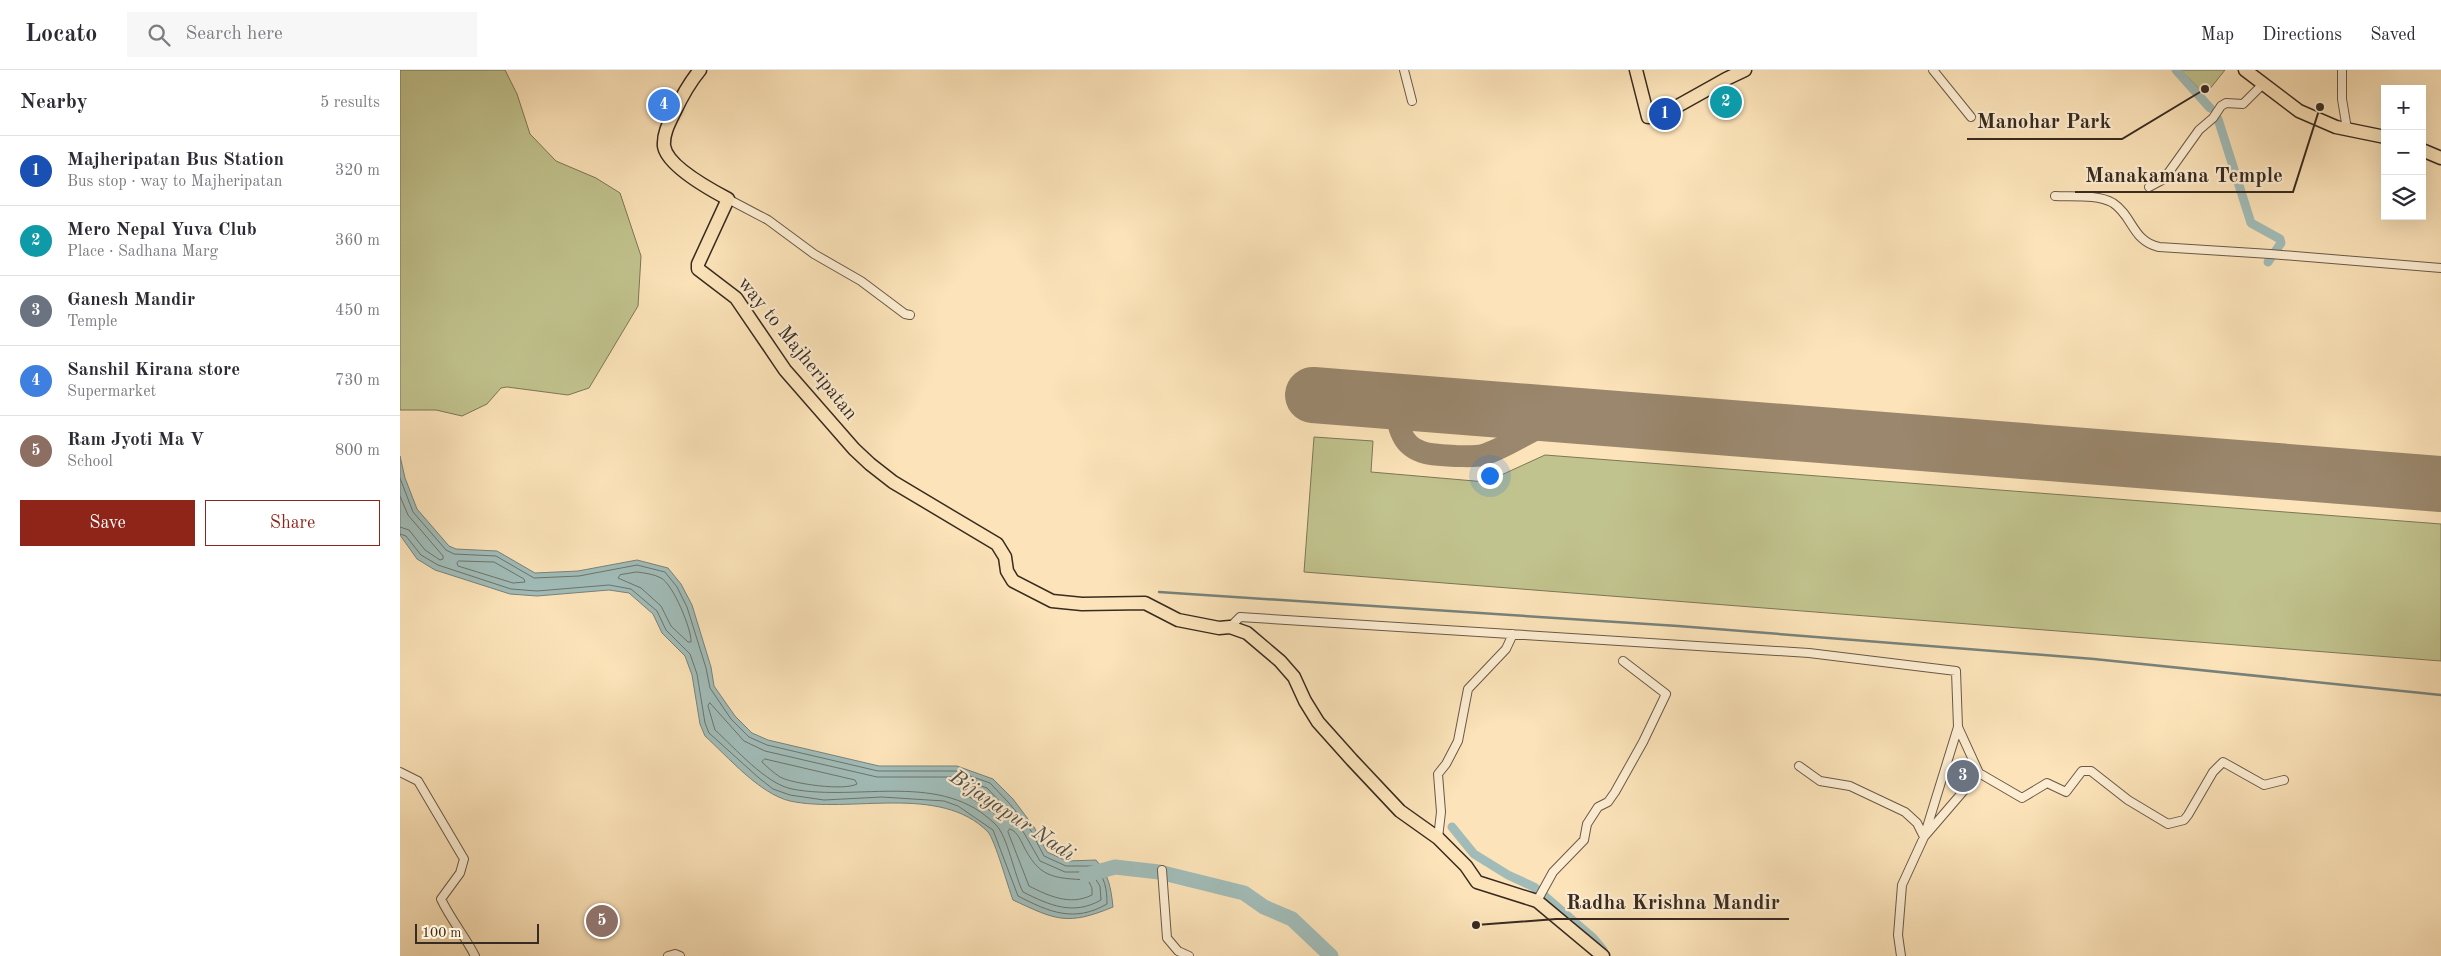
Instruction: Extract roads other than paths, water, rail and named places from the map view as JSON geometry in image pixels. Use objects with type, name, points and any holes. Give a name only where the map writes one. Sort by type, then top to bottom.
[{"type":"main road","points":[[700,70],[685,92],[668,126],[664,147],[670,160],[704,185],[728,199]]},
{"type":"main road","points":[[1636,70],[1648,117],[1658,117],[1745,70]]},
{"type":"main road","points":[[2245,70],[2300,111],[2347,129],[2381,136]]},
{"type":"main road","points":[[2426,152],[2441,158]]},
{"type":"main road","name":"way to Majheripatan","points":[[728,199],[698,264],[698,269],[736,298],[785,370],[854,449],[870,464],[894,482],[997,544],[1005,557],[1007,571],[1013,581],[1052,601],[1082,604],[1145,603],[1178,620],[1219,628],[1230,627],[1247,633],[1280,661],[1294,677],[1318,722],[1352,760],[1400,811],[1438,838],[1466,866],[1477,882],[1537,901],[1603,956]]},
{"type":"street","points":[[1404,70],[1412,102]]},
{"type":"street","points":[[1933,70],[1970,117]]},
{"type":"street","points":[[2342,70],[2342,98],[2347,129]]},
{"type":"street","points":[[2149,187],[2164,179],[2199,130],[2213,118],[2221,106],[2226,103],[2239,106],[2243,104],[2263,84]]},
{"type":"street","points":[[2055,196],[2100,199],[2112,203],[2118,207],[2141,239],[2149,245],[2441,268]]},
{"type":"street","points":[[728,199],[768,220],[814,254],[861,281],[905,314],[910,315]]},
{"type":"street","points":[[1230,627],[1240,617],[1751,651],[1809,653],[1953,670],[1958,674],[1958,727],[1924,837],[1902,885],[1898,935],[1903,954]]},
{"type":"street","points":[[1438,838],[1441,812],[1438,774],[1446,764],[1458,741],[1468,689],[1506,649],[1513,634]]},
{"type":"street","points":[[1537,901],[1553,872],[1584,840],[1587,824],[1598,807],[1608,802],[1615,792],[1643,742],[1666,694],[1623,661]]},
{"type":"street","points":[[1958,727],[1979,773],[2022,798],[2047,783],[2066,792],[2082,771],[2091,771],[2128,800],[2168,824],[2184,820],[2188,816],[2214,772],[2223,762],[2264,785],[2284,780]]},
{"type":"street","points":[[1799,766],[1820,782],[1850,786],[1906,812],[1917,824],[1924,837]]},
{"type":"street","points":[[400,772],[418,781],[464,858],[460,873],[441,899],[451,921],[468,942],[475,956]]},
{"type":"street","points":[[1924,837],[1979,773]]},
{"type":"street","points":[[1162,873],[1167,938],[1178,951],[1189,956]]},
{"type":"street","points":[[668,956],[675,954],[680,956]]},
{"type":"water","points":[[400,456],[405,478],[417,509],[449,546],[456,549],[497,551],[535,573],[578,571],[637,560],[668,568],[681,584],[692,605],[711,667],[714,686],[735,716],[752,733],[768,740],[879,766],[957,766],[993,779],[1013,799],[1034,827],[1047,852],[1067,861],[1096,860],[1109,882],[1113,907],[1084,917],[1062,918],[1040,912],[1013,900],[998,854],[988,832],[968,817],[945,808],[920,804],[894,803],[814,804],[790,801],[767,791],[745,774],[705,736],[700,724],[692,675],[685,656],[662,633],[653,614],[629,593],[609,590],[537,596],[510,594],[435,570],[417,559],[400,535]]},
{"type":"waterway","points":[[2176,70],[2210,108]]},
{"type":"waterway","points":[[2218,119],[2251,223],[2280,239],[2281,243],[2268,262]]},
{"type":"waterway","points":[[1159,592],[1678,626],[2094,659],[2441,695]]},
{"type":"waterway","points":[[1452,827],[1474,854],[1508,875],[1534,887],[1593,938],[1603,950]]},
{"type":"waterway","name":"Bijayapur Nadi","points":[[1086,875],[1115,867],[1159,872],[1244,893],[1264,907],[1292,919],[1331,956]]},
{"type":"place","name":"Manohar Park","points":[[2205,89]]},
{"type":"place","name":"Mero Nepal Yuva Club","points":[[1726,102]]},
{"type":"place","name":"Sanshil Kirana store","points":[[664,105]]},
{"type":"place","name":"Manakamana Temple","points":[[2320,107]]},
{"type":"place","name":"Majheripatan Bus Station","points":[[1665,114]]},
{"type":"place","name":"Ganesh Mandir","points":[[1963,776]]},
{"type":"place","name":"Ram Jyoti Ma V","points":[[602,921]]},
{"type":"place","name":"Radha Krishna Mandir","points":[[1476,925]]}]
